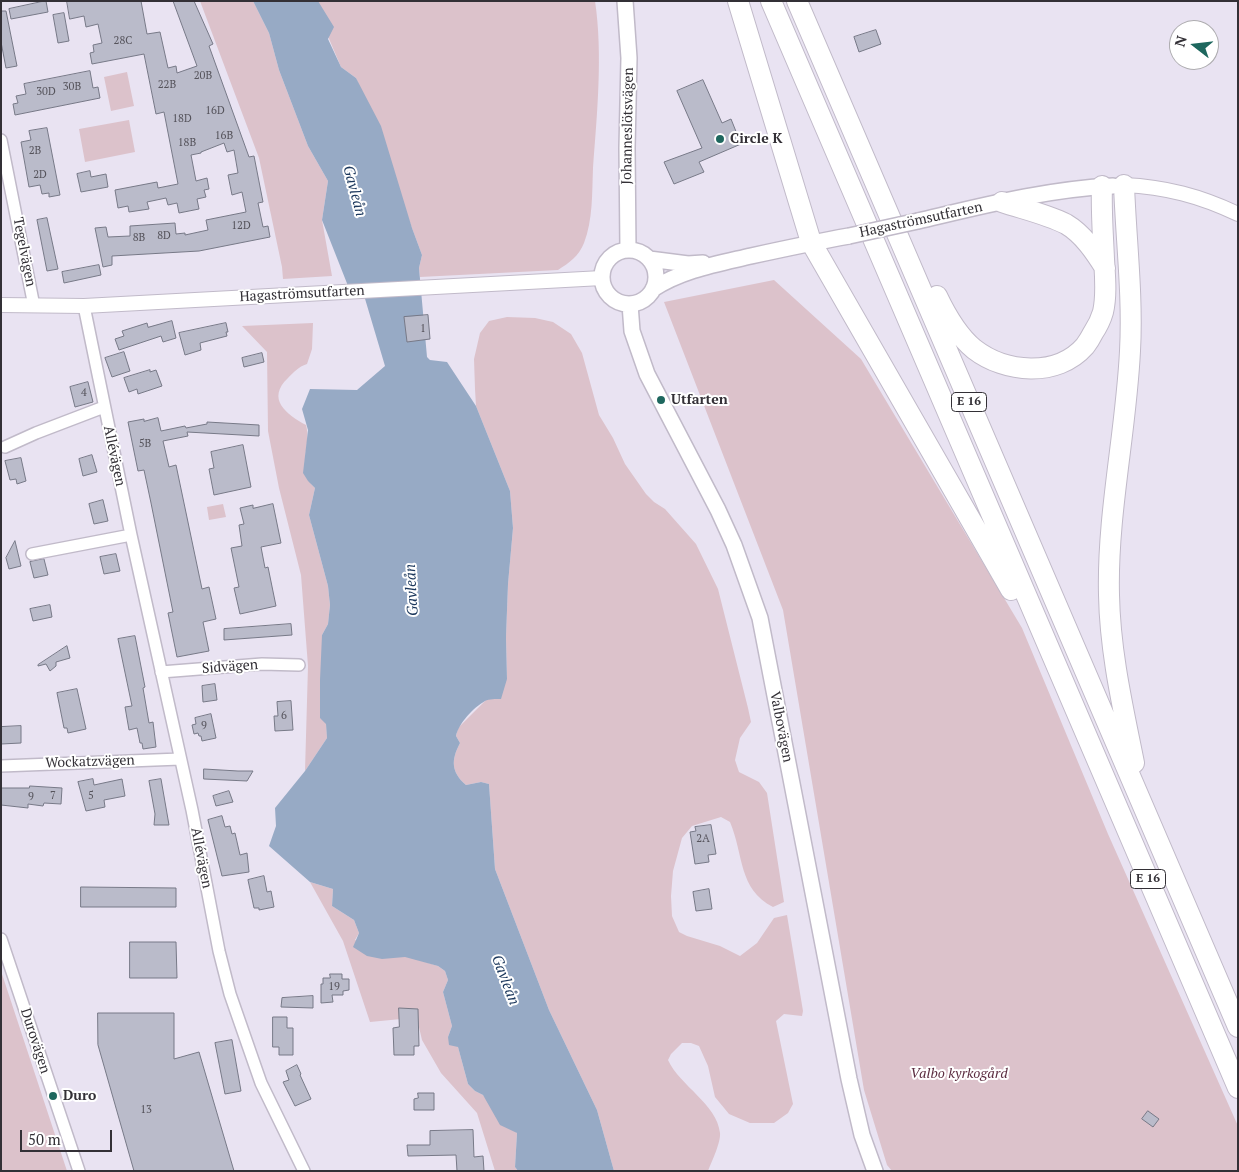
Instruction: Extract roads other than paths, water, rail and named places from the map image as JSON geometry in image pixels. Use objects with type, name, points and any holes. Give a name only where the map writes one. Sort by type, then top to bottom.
[{"type":"highway","points":[[738,1],[811,242],[1058,670]]},
{"type":"highway","name":"E 16","points":[[771,1],[1238,1088]]},
{"type":"highway","name":"E 16","points":[[797,1],[879,188],[1238,1028]]},
{"type":"highway","points":[[1124,185],[1130,349],[1128,385],[1112,524],[1109,596],[1115,666],[1142,804]]},
{"type":"highway","points":[[879,188],[946,314],[960,335],[972,348],[987,358],[1003,365],[1020,368],[1038,368],[1070,358],[1085,346],[1103,314],[1106,295],[1102,186]]},
{"type":"highway","points":[[1002,202],[1067,225],[1081,236],[1105,268]]},
{"type":"main road","name":"Johanneslötsvägen","points":[[625,1],[629,58],[627,148],[628,250]]},
{"type":"main road","name":"Hagaströmsutfarten","points":[[630,304],[639,302],[647,297],[653,289],[665,281],[719,263],[1002,202],[1066,190],[1124,185]]},
{"type":"main road","name":"Hagaströmsutfarten","points":[[628,250],[643,254],[649,259],[688,264],[719,263]]},
{"type":"main road","points":[[628,250],[612,256],[603,270],[602,278],[608,294],[622,303],[630,304]]},
{"type":"main road","points":[[649,259],[656,273],[653,289]]},
{"type":"main road","name":"Valbovägen","points":[[630,304],[632,331],[647,374],[718,510],[740,561],[760,618],[853,1097],[862,1135],[875,1171]]},
{"type":"street","name":"Tegelvägen","points":[[1,140],[34,306]]},
{"type":"street","points":[[1124,185],[1154,187],[1186,194],[1238,214]]},
{"type":"street","name":"Hagaströmsutfarten","points":[[1,305],[84,306],[602,278]]},
{"type":"street","name":"Allévägen","points":[[84,306],[131,535],[230,994],[261,1083],[304,1171]]},
{"type":"street","name":"Allévägen","points":[[6,447],[36,433],[104,407]]},
{"type":"street","points":[[32,554],[131,535]]},
{"type":"street","name":"Sidvägen","points":[[161,672],[262,664],[300,665]]},
{"type":"street","name":"Wockatzvägen","points":[[1,766],[180,759]]},
{"type":"street","name":"Durovägen","points":[[1,939],[79,1171]]},
{"type":"water","name":"Gavleån","points":[[253,1],[318,1],[334,27],[328,39],[341,67],[356,78],[381,126],[422,255],[419,268],[427,357],[430,360],[447,362],[476,406],[510,491],[513,528],[508,584],[507,679],[501,699],[488,700],[480,704],[467,716],[460,726],[456,736],[460,743],[455,755],[454,766],[457,775],[466,785],[481,782],[489,784],[495,869],[549,1010],[597,1110],[614,1171],[518,1171],[515,1167],[517,1133],[500,1125],[483,1095],[475,1091],[468,1084],[458,1047],[449,1045],[448,1037],[452,1026],[443,992],[448,980],[445,971],[438,966],[405,957],[382,959],[367,956],[353,947],[359,933],[354,920],[332,906],[333,889],[310,882],[269,846],[276,826],[275,808],[305,771],[327,738],[326,724],[320,718],[320,680],[322,635],[328,624],[330,605],[328,586],[309,515],[315,488],[303,473],[308,430],[302,409],[310,389],[357,390],[385,366],[363,292],[350,291],[322,220],[328,181],[308,146],[279,70],[269,33]]},
{"type":"place","name":"Circle K","points":[[720,139]]},
{"type":"place","name":"Utfarten","points":[[661,400]]},
{"type":"place","name":"Duro","points":[[53,1096]]},
{"type":"park label","name":"Valbo kyrkogård","points":[[959,1074]]}]
